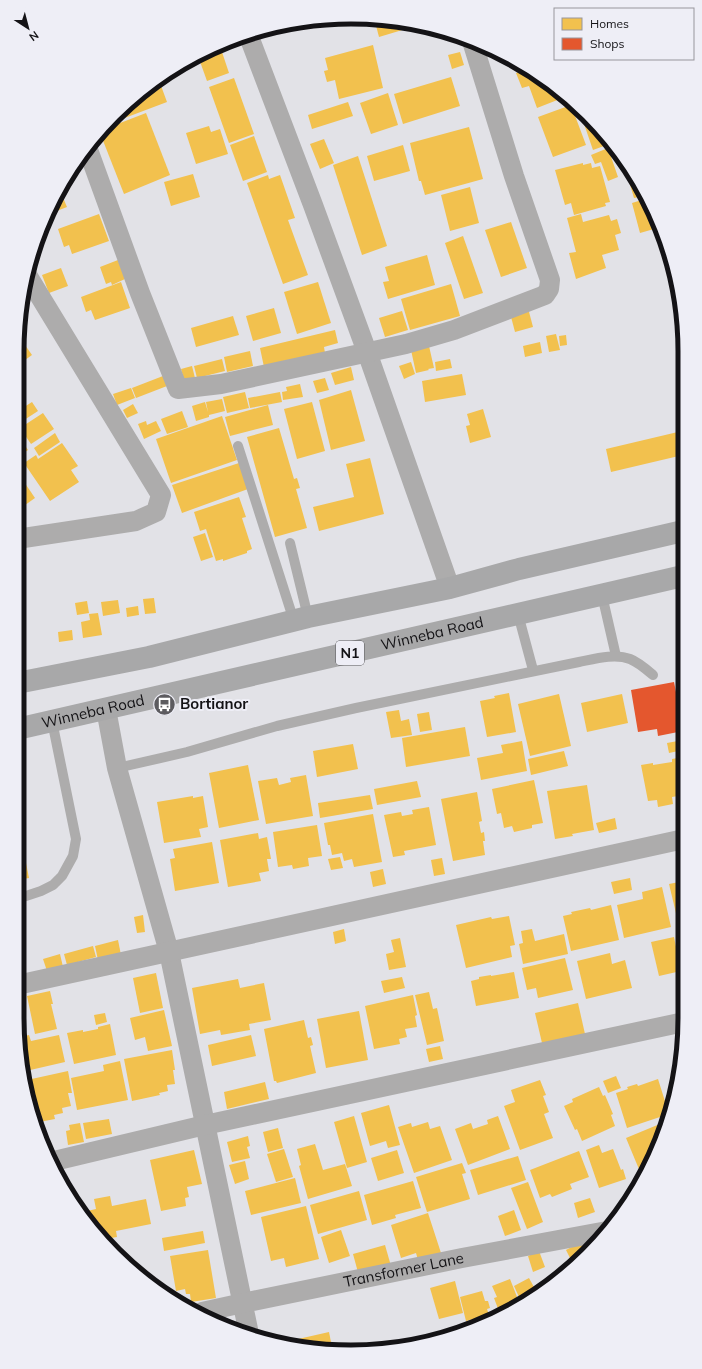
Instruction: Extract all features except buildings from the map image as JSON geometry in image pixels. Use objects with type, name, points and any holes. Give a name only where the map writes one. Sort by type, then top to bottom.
[{"type":"highway","points":[[24,681],[150,657],[301,619],[450,588],[519,569],[678,533]]},
{"type":"highway","name":"Winneba Road","points":[[24,727],[678,577]]},
{"type":"street","points":[[250,40],[314,205],[450,588]]},
{"type":"street","points":[[90,155],[140,293],[178,389],[220,384],[406,344],[454,330],[545,295],[549,290],[550,280],[514,176],[474,48]]},
{"type":"street","points":[[24,538],[136,521],[156,512],[161,495],[31,282]]},
{"type":"street","points":[[106,709],[117,768],[169,952],[249,1329]]},
{"type":"street","points":[[24,983],[678,840]]},
{"type":"street","points":[[57,1160],[205,1125],[678,1023]]},
{"type":"street","name":"Transformer Lane","points":[[206,1311],[462,1258],[598,1233]]},
{"type":"lane","points":[[238,446],[301,619]]},
{"type":"lane","points":[[290,543],[301,619]]},
{"type":"lane","points":[[602,595],[616,656]]},
{"type":"lane","points":[[518,614],[534,670]]},
{"type":"lane","points":[[117,768],[188,752],[277,726],[349,709],[534,670],[616,656],[629,658],[653,675]]},
{"type":"lane","points":[[24,897],[53,885],[62,876],[73,856],[76,839],[52,721]]},
{"type":"place","name":"Bortianor","points":[[165,704]]}]
